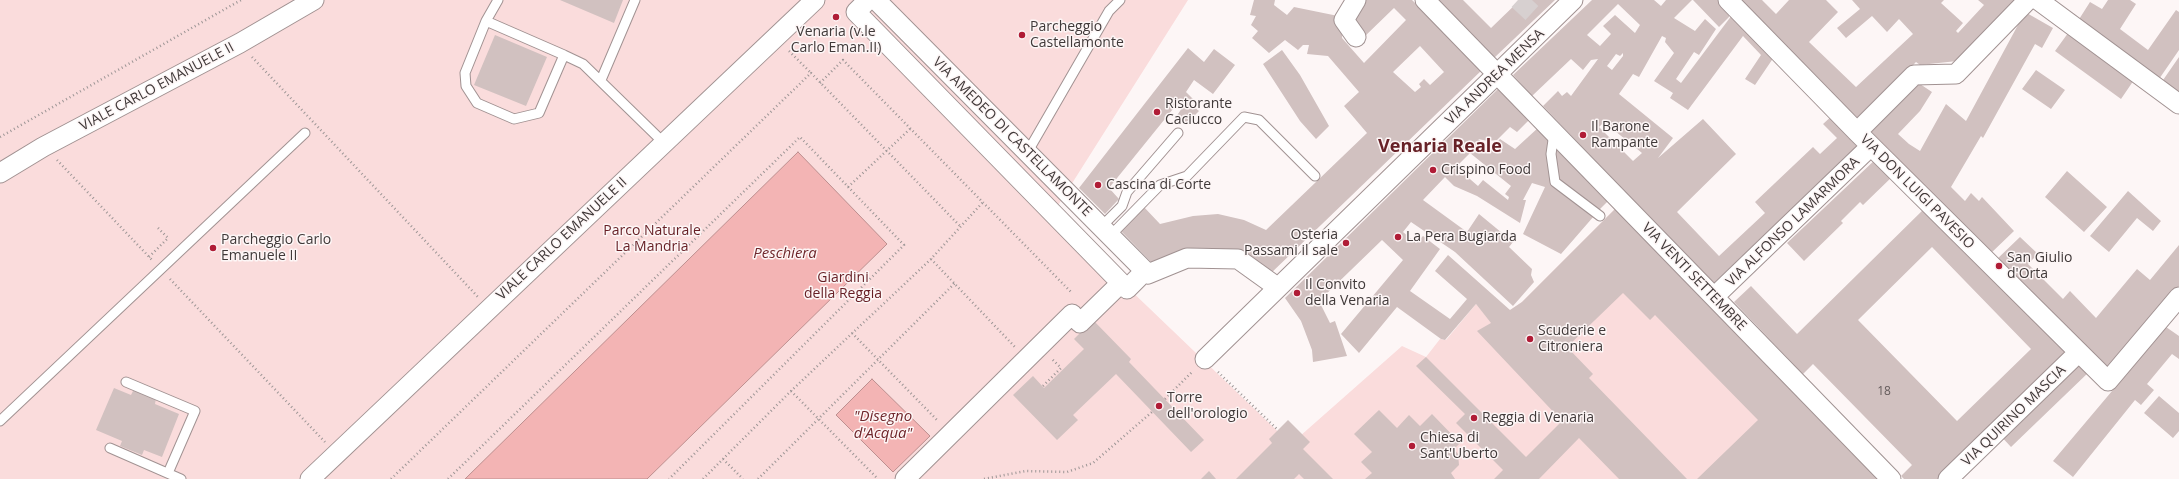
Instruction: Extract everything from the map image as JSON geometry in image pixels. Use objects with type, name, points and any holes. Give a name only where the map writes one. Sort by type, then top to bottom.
[{"type":"street","name":"VIALE CARLO EMANUELE II","points":[[0,173],[43,147],[240,43],[314,0]]},
{"type":"street","name":"VIALE CARLO EMANUELE II","points":[[310,479],[815,0]]},
{"type":"street","points":[[868,0],[856,12],[1126,289],[1146,273],[1187,258],[1238,259],[1277,287]]},
{"type":"street","name":"VIA AMEDEO DI CASTELLAMONTE","points":[[876,0],[1146,273]]},
{"type":"street","points":[[1356,0],[1344,20],[1356,37]]},
{"type":"street","name":"VIA VENTI SETTEMBRE","points":[[1425,0],[1891,479]]},
{"type":"street","name":"VIA ANDREA MENSA","points":[[1205,359],[1277,287],[1573,0]]},
{"type":"street","name":"VIA DON LUIGI PAVESIO","points":[[1728,0],[1856,132],[2108,381],[2179,297]]},
{"type":"street","points":[[1856,132],[1914,75],[1956,74],[2028,0]]},
{"type":"street","points":[[2038,0],[2179,104]]},
{"type":"street","name":"VIA ALFONSO LAMARMORA","points":[[1714,297],[1871,146]]},
{"type":"street","points":[[904,479],[1072,314],[1080,323],[1121,283]]},
{"type":"street","name":"VIA QUIRINO MASCIA","points":[[1948,479],[2079,352]]},
{"type":"lane","points":[[498,0],[486,21],[464,72],[466,86],[477,103],[514,119],[539,113],[564,55]]},
{"type":"lane","points":[[601,80],[635,0]]},
{"type":"lane","points":[[1027,153],[1109,11],[1120,0]]},
{"type":"lane","points":[[486,21],[584,64],[664,143]]},
{"type":"lane","points":[[1105,232],[1160,185],[1187,176],[1244,117],[1259,120],[1314,176]]},
{"type":"lane","points":[[0,421],[305,133]]},
{"type":"lane","points":[[1554,133],[1551,154],[1556,182],[1600,216]]},
{"type":"lane","points":[[1105,232],[1122,206],[1127,192],[1178,134]]},
{"type":"lane","points":[[126,382],[195,412],[168,473]]},
{"type":"lane","points":[[110,448],[181,479]]},
{"type":"path","points":[[0,137],[241,0]]},
{"type":"path","points":[[240,43],[489,309]]},
{"type":"path","points":[[789,52],[960,226]]},
{"type":"path","points":[[820,83],[843,60],[984,201],[1071,292]]},
{"type":"path","points":[[391,479],[811,73]]},
{"type":"path","points":[[848,187],[911,128]]},
{"type":"path","points":[[448,479],[800,137],[904,245],[669,479]]},
{"type":"path","points":[[43,147],[60,163],[337,454]]},
{"type":"path","points":[[703,479],[791,391],[931,259],[984,201]]},
{"type":"path","points":[[149,257],[168,238],[158,228]]},
{"type":"path","points":[[931,259],[1026,358]]},
{"type":"path","points":[[758,479],[818,417],[955,283]]},
{"type":"path","points":[[852,333],[951,434]]},
{"type":"path","points":[[1165,399],[1205,359],[1278,430]]},
{"type":"path","points":[[1043,386],[1061,368]]},
{"type":"path","points":[[791,391],[878,479]]},
{"type":"path","points":[[984,479],[1026,471],[1066,472],[1093,463],[1152,412]]},
{"type":"path","points":[[723,459],[743,479]]},
{"type":"green space","name":"Parco Naturale La Mandria","points":[[0,0],[1188,0],[1052,215],[1291,444],[1402,346],[1426,357],[1440,339],[1446,340],[1476,304],[1492,323],[1522,302],[1617,207],[1878,479],[0,479]]},
{"type":"water","name":"Peschiera","points":[[798,152],[887,244],[647,479],[465,479]]},
{"type":"water","name":"\"Disegno d'Acqua\"","points":[[872,379],[930,436],[893,472],[836,415]]},
{"type":"building","points":[[560,0],[623,0],[614,23]]},
{"type":"building","points":[[1254,0],[1275,0],[1274,5],[1287,15],[1294,7],[1343,17],[1342,38],[1364,63],[1406,20],[1394,8],[1363,38],[1345,19],[1364,0],[1412,0],[1483,69],[1268,276],[1230,252],[1209,248],[1187,250],[1155,266],[1119,229],[1143,206],[1160,224],[1193,216],[1218,214],[1244,220],[1266,230],[1367,133],[1344,106],[1359,92],[1328,56],[1307,54],[1309,45],[1303,45],[1298,50],[1285,40],[1269,53],[1252,38],[1258,31],[1251,25],[1256,16],[1250,15]],"holes":[[[1420,46],[1444,72],[1430,85],[1424,79],[1419,84],[1421,87],[1415,92],[1393,72]]]},
{"type":"building","points":[[1438,0],[1463,0],[1491,28],[1520,0],[1555,0],[1494,58]]},
{"type":"building","points":[[1592,0],[1654,0],[1661,6],[1666,0],[1692,0],[1674,18],[1695,31],[1705,19],[1716,29],[1699,55],[1694,52],[1676,79],[1681,83],[1735,11],[1776,54],[1755,85],[1745,79],[1761,55],[1743,36],[1688,110],[1670,98],[1673,93],[1654,81],[1674,53],[1665,42],[1666,38],[1662,36],[1639,77],[1633,74],[1619,94],[1673,138],[1658,158],[1703,119],[1736,154],[1677,212],[1719,256],[1765,213],[1755,202],[1813,147],[1820,154],[1837,138],[1823,124],[1834,114],[1861,143],[1713,284],[1543,106],[1558,91],[1562,96],[1567,92],[1571,96],[1598,59],[1591,60],[1583,70],[1571,59],[1532,96],[1513,75]],"holes":[[[1618,4],[1640,25],[1635,33],[1615,15],[1603,26],[1611,34],[1600,46],[1587,35]],[[1623,53],[1623,56],[1612,70],[1607,66],[1616,54],[1620,56]],[[1604,122],[1642,153],[1633,161],[1599,127]]]},
{"type":"building","points":[[1693,0],[1721,0],[1730,9],[1729,17],[1719,27]]},
{"type":"building","points":[[1731,0],[1762,0],[1776,14],[1789,0],[1826,0],[1838,12],[1809,42],[1856,87],[1913,34],[1899,19],[1887,32],[1872,16],[1846,38],[1837,28],[1860,9],[1852,0],[1944,0],[1941,3],[1963,23],[1956,31],[1958,33],[1984,5],[1978,0],[2017,0],[1957,61],[1920,65],[1916,62],[1856,124]]},
{"type":"building","points":[[2108,0],[2130,0],[2136,4],[2120,29],[2148,50],[2176,10],[2179,12],[2179,50],[2157,82],[2076,24],[2090,2],[2102,9]]},
{"type":"building","points":[[2025,12],[2053,28],[2042,48],[2035,44],[1983,138],[1981,136],[1951,187],[1965,201],[1971,193],[1979,201],[1982,197],[2014,231],[1989,255],[1867,133],[1914,80],[1932,92],[1920,111],[1898,134],[1909,144],[1920,151],[1946,104],[1966,121]]},
{"type":"building","points":[[2071,29],[2136,77],[2121,99],[2055,51]]},
{"type":"building","points":[[495,35],[547,57],[526,106],[474,85]]},
{"type":"building","points":[[1188,48],[1204,62],[1214,49],[1235,65],[1213,94],[1194,80],[1186,92],[1194,100],[1191,104],[1199,111],[1185,125],[1176,117],[1182,108],[1177,104],[1109,188],[1119,199],[1105,214],[1079,188]]},
{"type":"building","points":[[1282,50],[1300,75],[1329,126],[1316,139],[1300,121],[1263,64]]},
{"type":"building","points":[[2179,57],[2179,96],[2161,83]]},
{"type":"building","points":[[2036,70],[2065,90],[2051,109],[2022,89]]},
{"type":"building","points":[[1501,86],[1531,118],[1517,132],[1510,127],[1497,140],[1488,141],[1478,139],[1491,149],[1500,139],[1515,149],[1539,127],[1550,136],[1554,175],[1594,216],[1561,254],[1523,234],[1545,187],[1532,183],[1523,200],[1526,200],[1520,223],[1477,196],[1454,186],[1445,177],[1423,200],[1467,232],[1479,214],[1513,242],[1509,247],[1532,269],[1531,275],[1534,282],[1513,306],[1455,252],[1411,222],[1403,232],[1416,243],[1423,236],[1440,249],[1410,291],[1450,319],[1467,299],[1435,271],[1448,255],[1510,310],[1522,302],[1617,207],[1878,479],[1697,479],[1758,420],[1655,315],[1650,320],[1623,293],[1567,347],[1593,374],[1589,378],[1687,479],[1619,479],[1579,438],[1539,479],[1494,479],[1503,470],[1456,423],[1465,414],[1416,366],[1426,357],[1526,457],[1562,421],[1477,331],[1491,323],[1476,304],[1445,340],[1441,339],[1397,307],[1359,353],[1341,334],[1403,260],[1382,240],[1319,301],[1330,323],[1335,321],[1347,356],[1313,362],[1312,350],[1301,321],[1285,298]],"holes":[[[1470,153],[1511,186],[1505,194],[1509,197],[1508,200],[1483,180],[1478,186],[1456,167]]]},
{"type":"building","points":[[1556,142],[1610,199],[1598,211],[1557,180],[1553,160]]},
{"type":"building","points":[[1877,158],[1894,175],[1863,205],[1860,202],[1841,221],[1843,223],[1804,261],[1787,243]]},
{"type":"building","points":[[2067,171],[2107,207],[2084,232],[2045,197]]},
{"type":"building","points":[[2128,191],[2161,221],[2153,231],[2137,218],[2109,252],[2090,236]]},
{"type":"building","points":[[1927,206],[2073,352],[1942,479],[1904,479],[1901,476],[1912,465],[1813,364],[1803,374],[1734,302],[1751,286],[1797,334]],"holes":[[[1932,247],[2031,349],[1957,421],[1858,320]]]},
{"type":"building","points":[[2020,237],[2038,254],[2028,264],[2063,299],[2070,291],[2096,318],[2137,269],[2150,280],[2179,245],[2179,286],[2104,370],[1995,261]]},
{"type":"building","points":[[1093,320],[1131,359],[1129,362],[1204,440],[1191,452],[1116,374],[1073,415],[1078,420],[1057,440],[1013,395],[1033,376],[1044,388],[1084,349],[1074,339]]},
{"type":"building","points":[[2166,327],[2179,336],[2179,359],[2172,354],[2147,384],[2154,390],[2141,405],[2135,400],[2073,477],[2053,461]]},
{"type":"building","points":[[2077,357],[2090,371],[2011,447],[1998,433]]},
{"type":"building","points":[[114,388],[131,395],[134,389],[156,398],[155,404],[179,414],[162,457],[144,450],[142,455],[120,446],[122,441],[96,430]]},
{"type":"building","points":[[2159,396],[2179,413],[2179,431],[2173,438],[2144,413]]},
{"type":"building","name":"Chiesa di Sant'Uberto","points":[[1379,410],[1397,428],[1409,415],[1420,426],[1432,414],[1460,443],[1454,449],[1458,454],[1459,465],[1451,473],[1455,479],[1365,479],[1372,473],[1361,462],[1372,452],[1354,434]]},
{"type":"building","points":[[1288,420],[1310,442],[1303,449],[1333,479],[1304,479],[1299,474],[1294,479],[1236,479],[1272,443],[1269,439]]},
{"type":"building","points":[[1209,471],[1216,479],[1201,479]]},
{"type":"tunnel","points":[[1518,0],[1546,26]]},
{"type":"place","name":"Venaria (v.le Carlo Eman.II)","points":[[836,17]]},
{"type":"place","name":"Parcheggio Castellamonte","points":[[1022,35]]},
{"type":"place","name":"Ristorante Caciucco","points":[[1157,112]]},
{"type":"place","name":"Il Barone Rampante","points":[[1583,135]]},
{"type":"place","name":"Crispino Food","points":[[1433,170]]},
{"type":"place","name":"Cascina di Corte","points":[[1098,185]]},
{"type":"place","name":"La Pera Bugiarda","points":[[1398,237]]},
{"type":"place","name":"Osteria Passami il sale","points":[[1346,243]]},
{"type":"place","name":"Parcheggio Carlo Emanuele II","points":[[213,248]]},
{"type":"place","name":"San Giulio d'Orta","points":[[1999,266]]},
{"type":"place","name":"Il Convito della Venaria","points":[[1297,293]]},
{"type":"place","name":"Scuderie e Citroniera","points":[[1530,339]]},
{"type":"place","name":"Torre dell'orologio","points":[[1159,406]]},
{"type":"place","name":"Reggia di Venaria","points":[[1474,418]]},
{"type":"place","name":"Chiesa di Sant'Uberto","points":[[1412,446]]},
{"type":"district","name":"Venaria Reale","points":[[1440,147]]},
{"type":"park label","name":"Giardini della Reggia","points":[[843,286]]}]
